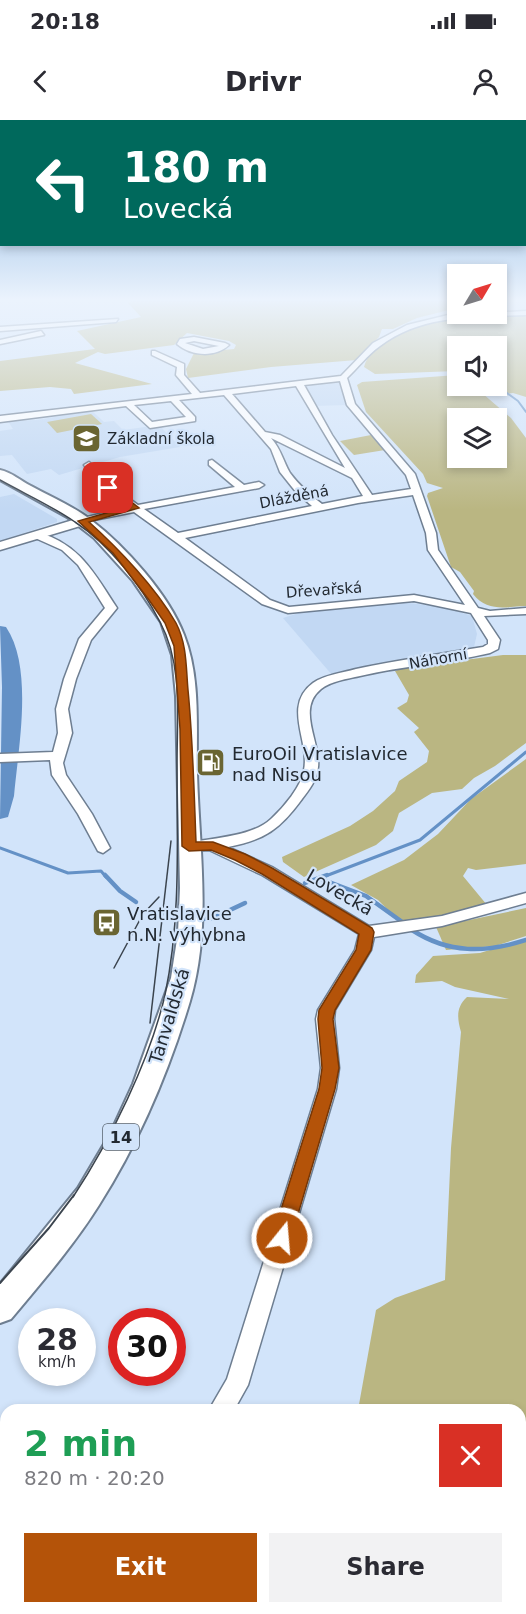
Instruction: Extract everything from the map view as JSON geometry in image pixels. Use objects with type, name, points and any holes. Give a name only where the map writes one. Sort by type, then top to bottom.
[{"type":"main road","name":"Tanvaldská","points":[[0,474],[83,521],[116,551],[163,611],[177,637],[182,660],[184,705],[201,846],[184,979],[142,1096],[103,1174],[73,1219],[0,1308]]},
{"type":"street","points":[[180,371],[180,375],[199,396]]},
{"type":"street","points":[[0,419],[343,378],[350,371]]},
{"type":"street","name":"Náhorní","points":[[201,846],[250,836],[272,825],[310,780],[312,761],[304,727],[303,709],[307,696],[319,684],[352,674],[486,650],[494,646],[494,640],[433,550],[431,533],[410,474],[351,405],[343,378]]},
{"type":"street","points":[[299,384],[328,435],[369,498]]},
{"type":"street","points":[[226,392],[275,448],[285,472],[299,490],[320,507]]},
{"type":"street","points":[[129,405],[150,425],[192,419],[174,399]]},
{"type":"street","points":[[264,434],[277,437],[356,477]]},
{"type":"street","points":[[212,463],[242,488]]},
{"type":"street","name":"Dřevařská","points":[[89,465],[108,488],[134,508],[178,536],[266,602],[278,608],[288,610],[414,598],[428,599],[490,614],[526,611]]},
{"type":"street","points":[[0,546],[134,508],[259,485]]},
{"type":"street","name":"Dlážděná","points":[[178,536],[320,507],[417,491]]},
{"type":"street","points":[[37,534],[66,548],[82,563],[111,608],[85,639],[70,679],[62,709],[65,733],[56,763],[59,775],[85,814],[103,848]]},
{"type":"street","points":[[0,758],[57,756]]},
{"type":"street","name":"Lovecká","points":[[201,846],[267,871],[367,932],[442,921],[526,898]]},
{"type":"street","points":[[224,1404],[237,1385],[327,1089],[330,1068],[325,1019],[327,1010],[363,950],[367,932]]},
{"type":"shaded area","points":[[0,371],[103,371],[152,384],[74,394],[71,389],[50,387],[0,391]]},
{"type":"shaded area","points":[[186,371],[243,371],[188,378]]},
{"type":"shaded area","points":[[370,371],[447,371],[375,374]]},
{"type":"shaded area","points":[[507,371],[526,371],[526,397],[507,394]]},
{"type":"shaded area","points":[[447,376],[447,396],[486,396],[499,408],[447,408],[447,468],[507,468],[507,415],[511,418],[526,438],[526,606],[497,607],[484,604],[473,594],[474,591],[460,572],[451,567],[427,496],[428,493],[443,488],[427,483],[423,474],[366,412],[357,385],[362,382]]},
{"type":"shaded area","points":[[340,381],[347,405],[314,406],[302,384]]},
{"type":"shaded area","name":"Základní škola","points":[[92,411],[104,422],[114,421],[123,430],[159,425],[180,447],[120,457],[59,475],[51,469],[27,474],[12,455],[0,456],[0,431],[13,429],[8,421],[36,420]]},
{"type":"shaded area","points":[[91,414],[102,424],[57,433],[47,422]]},
{"type":"shaded area","points":[[371,435],[385,450],[354,455],[340,441]]},
{"type":"shaded area","points":[[14,494],[57,519],[57,522],[0,541],[0,497]]},
{"type":"shaded area","points":[[402,602],[447,608],[472,616],[477,634],[474,647],[457,653],[333,676],[283,618],[302,612]]},
{"type":"shaded area","points":[[503,655],[526,655],[526,743],[474,778],[462,789],[432,793],[399,813],[393,831],[376,845],[304,877],[283,862],[282,857],[350,826],[373,811],[395,791],[399,781],[427,762],[429,751],[414,732],[419,728],[397,708],[407,702],[409,695],[395,671]]},
{"type":"shaded area","points":[[526,759],[526,864],[476,870],[468,868],[463,876],[487,905],[428,919],[402,921],[378,900],[351,885],[404,860],[438,834],[471,799]]},
{"type":"shaded area","points":[[526,908],[526,936],[495,946],[446,950],[436,927]]},
{"type":"shaded area","points":[[526,939],[526,1404],[359,1404],[376,1310],[395,1298],[445,1280],[451,1148],[461,1032],[459,1009],[467,997],[509,999],[455,987],[442,981],[415,983],[416,975],[433,956],[480,953]]},
{"type":"waterway","points":[[507,393],[518,401],[526,412]]},
{"type":"waterway","points":[[0,631],[7,645],[12,687],[8,758],[0,812]]},
{"type":"waterway","points":[[323,877],[420,840],[526,752]]},
{"type":"waterway","points":[[0,848],[68,873],[101,871],[106,877]]},
{"type":"waterway","points":[[105,875],[120,891],[136,902]]},
{"type":"waterway","points":[[305,883],[327,875]]},
{"type":"waterway","points":[[321,879],[366,896],[405,924]]},
{"type":"waterway","points":[[203,919],[213,918],[245,903]]},
{"type":"waterway","points":[[412,930],[440,944],[468,949],[496,947],[526,940]]},
{"type":"tram line","points":[[0,480],[48,505],[88,531],[124,567],[144,594],[167,638],[177,691],[176,909],[165,995],[150,1046],[139,1073],[101,1151],[73,1197]]},
{"type":"tram line","points":[[150,1023],[171,841]]},
{"type":"tram line","points":[[114,968],[143,914],[159,897]]},
{"type":"tram line","points":[[0,1283],[49,1228],[74,1195]]},
{"type":"place","name":"Základní škola","points":[[86,439]]},
{"type":"place","name":"EuroOil Vratislavice nad Nisou","points":[[211,763]]},
{"type":"place","name":"Vratislavice n.N. výhybna","points":[[106,923]]},
{"type":"route","points":[[108,488],[134,508],[83,521],[116,551],[163,611],[177,637],[182,660],[186,729],[189,846],[213,846],[240,857],[367,932],[363,950],[327,1010],[325,1019],[330,1068],[327,1089],[282,1238]]}]
